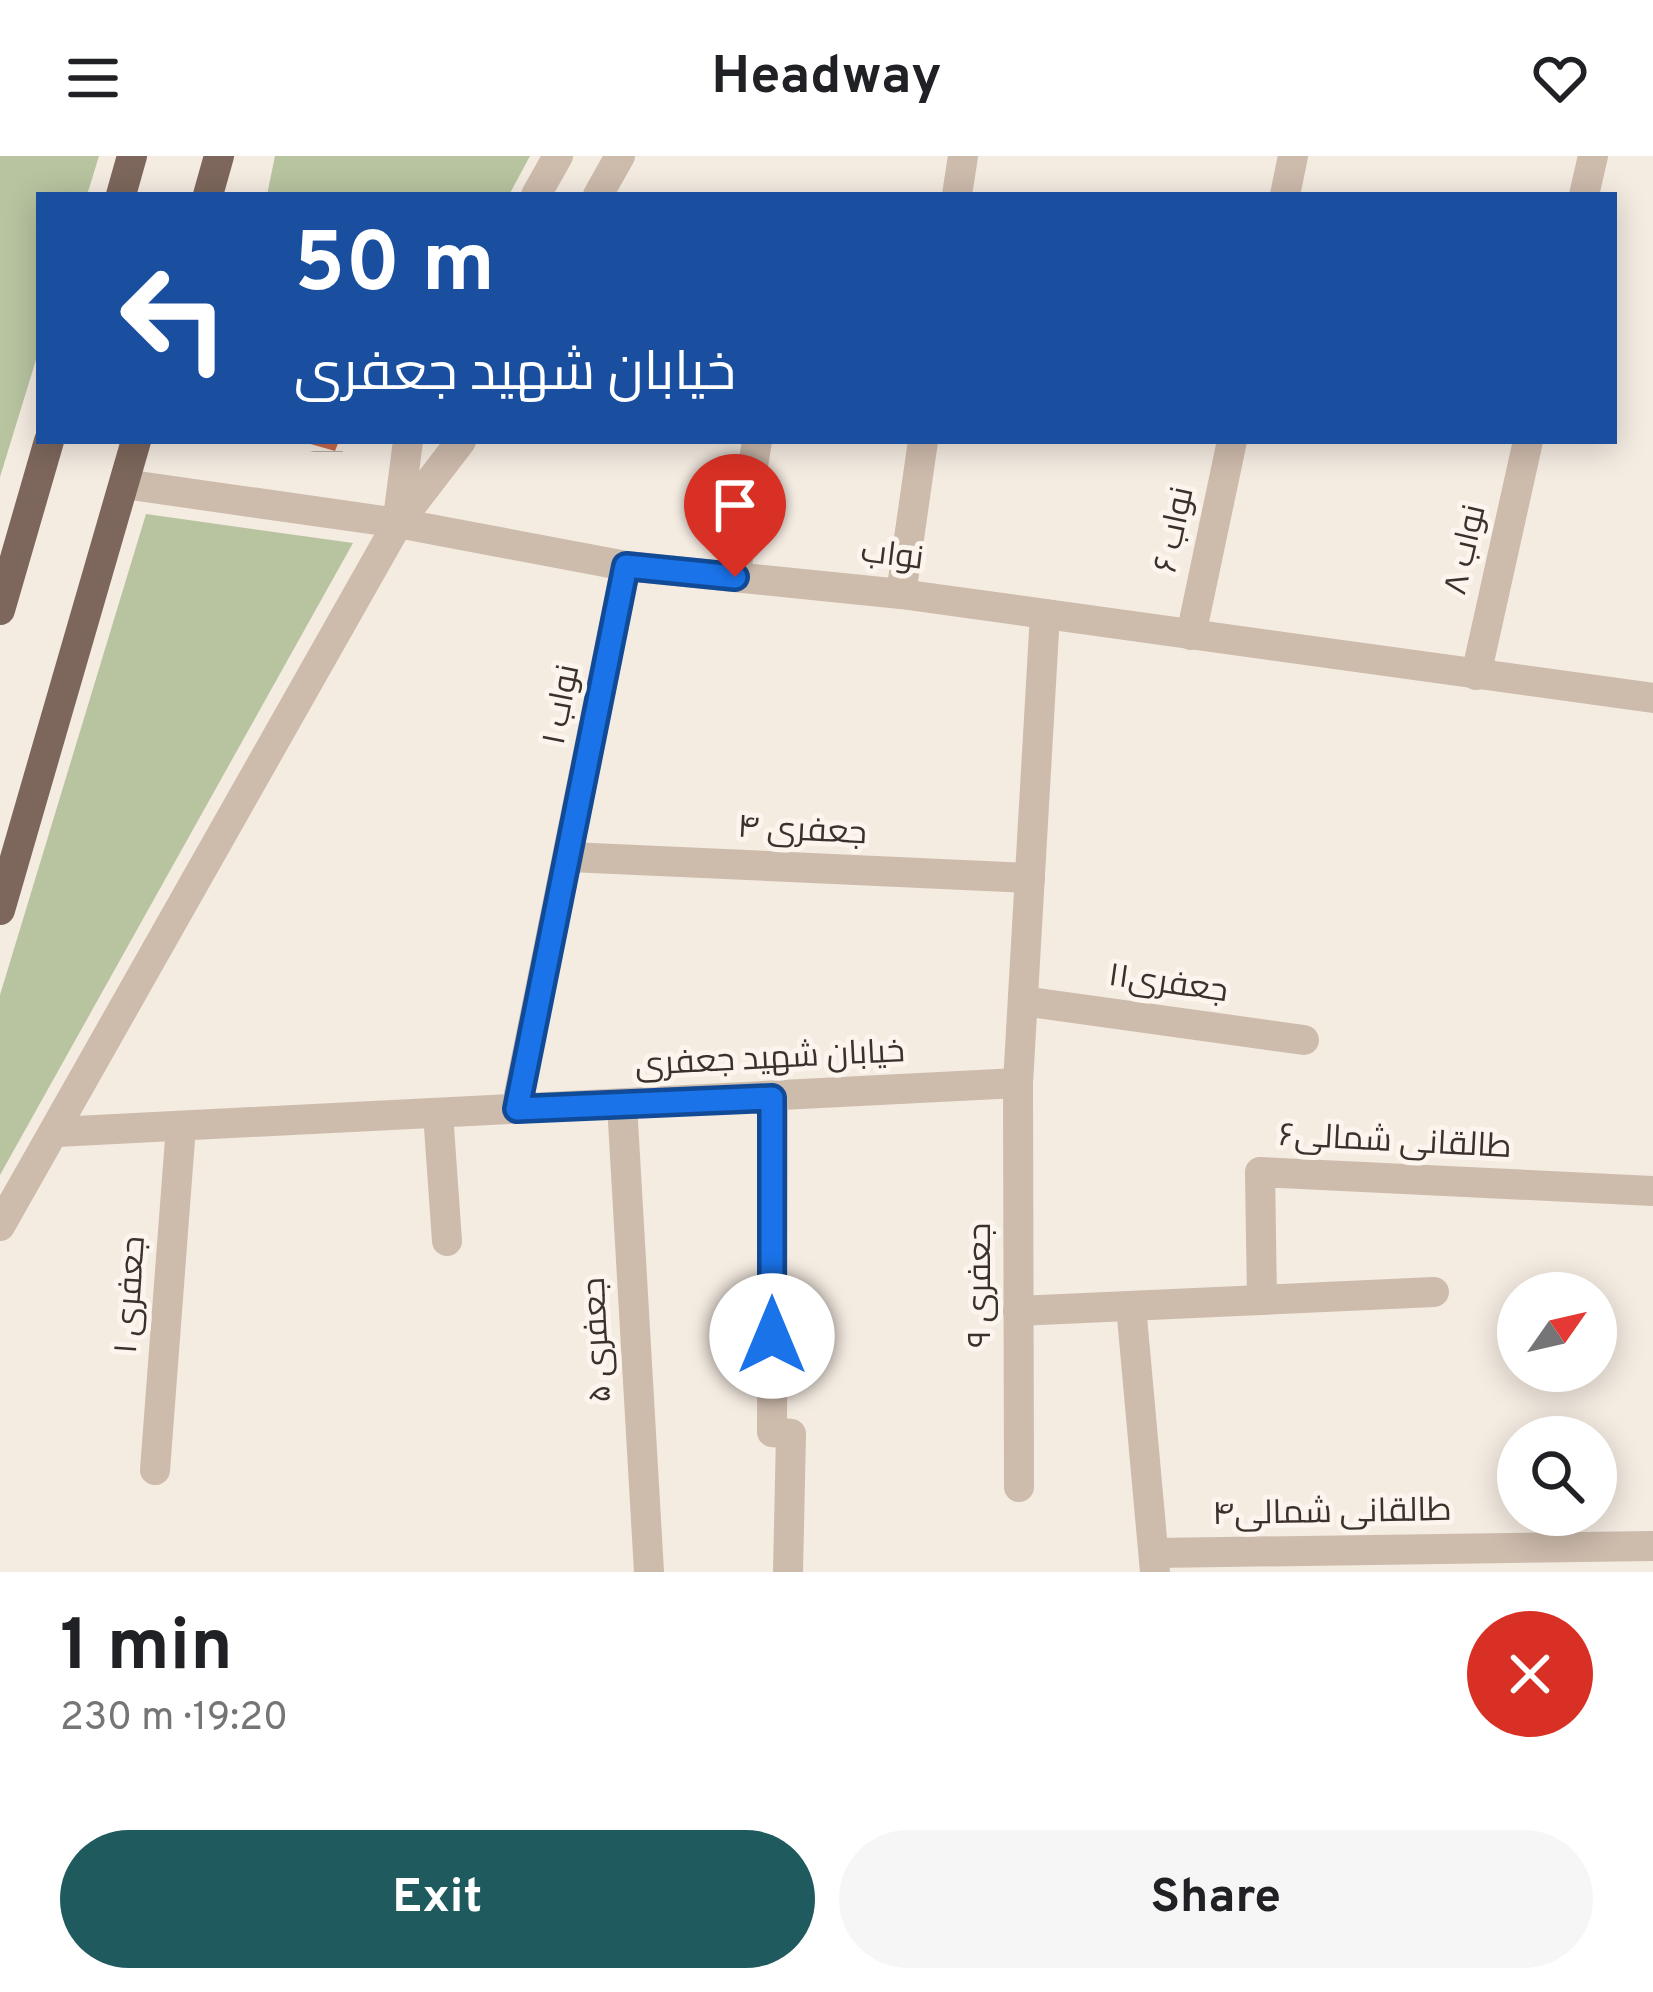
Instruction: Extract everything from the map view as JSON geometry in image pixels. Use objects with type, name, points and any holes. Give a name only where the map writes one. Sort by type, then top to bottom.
[{"type":"main road","points":[[122,192],[132,156]]},
{"type":"main road","points":[[209,192],[219,156]]},
{"type":"main road","points":[[0,610],[48,444]]},
{"type":"main road","points":[[0,910],[135,444]]},
{"type":"street","points":[[538,192],[558,156]]},
{"type":"street","points":[[600,192],[620,156]]},
{"type":"street","points":[[957,192],[963,156]]},
{"type":"street","points":[[1286,192],[1293,156]]},
{"type":"street","points":[[1585,192],[1593,156]]},
{"type":"street","points":[[398,523],[409,444]]},
{"type":"street","points":[[0,1226],[398,523],[459,444]]},
{"type":"street","points":[[735,577],[757,444]]},
{"type":"street","points":[[901,594],[923,444]]},
{"type":"street","name":"نواب ۶","points":[[1191,635],[1231,444]]},
{"type":"street","name":"نواب ۸","points":[[1476,675],[1527,444]]},
{"type":"street","name":"نواب","points":[[124,484],[398,523],[626,566],[901,594],[1653,698]]},
{"type":"street","name":"نواب ۱","points":[[570,857],[626,566]]},
{"type":"street","points":[[1018,1083],[1046,614]]},
{"type":"street","points":[[517,1109],[570,857]]},
{"type":"street","name":"جعفری ۴","points":[[570,857],[1030,878]]},
{"type":"street","name":"جعفری۱۱","points":[[1023,1001],[1304,1040]]},
{"type":"street","name":"خیابان شهید جعفری","points":[[57,1132],[1018,1083]]},
{"type":"street","name":"جعفری ۹","points":[[1018,1083],[1019,1487]]},
{"type":"street","points":[[772,1098],[772,1432],[790,1434],[788,1572]]},
{"type":"street","name":"جعفری ۵","points":[[622,1104],[649,1572]]},
{"type":"street","points":[[438,1113],[446,1241]]},
{"type":"street","name":"جعفری ۱","points":[[155,1470],[181,1126]]},
{"type":"street","name":"طالقانی شمالی۶","points":[[1262,1300],[1260,1172],[1653,1191]]},
{"type":"street","points":[[1018,1311],[1434,1292]]},
{"type":"street","points":[[1131,1306],[1155,1562]]},
{"type":"street","name":"طالقانی شمالی۴","points":[[1155,1562],[1653,1546]]},
{"type":"green space","points":[[0,156],[99,156],[88,192],[36,192],[36,360],[0,477]]},
{"type":"green space","points":[[275,156],[530,156],[511,192],[268,192]]},
{"type":"green space","points":[[146,514],[353,543],[0,1175],[0,995]]},
{"type":"building","points":[[310,444],[338,444],[335,451]]},
{"type":"route","points":[[735,577],[626,566],[517,1109],[772,1098],[772,1336]]}]
